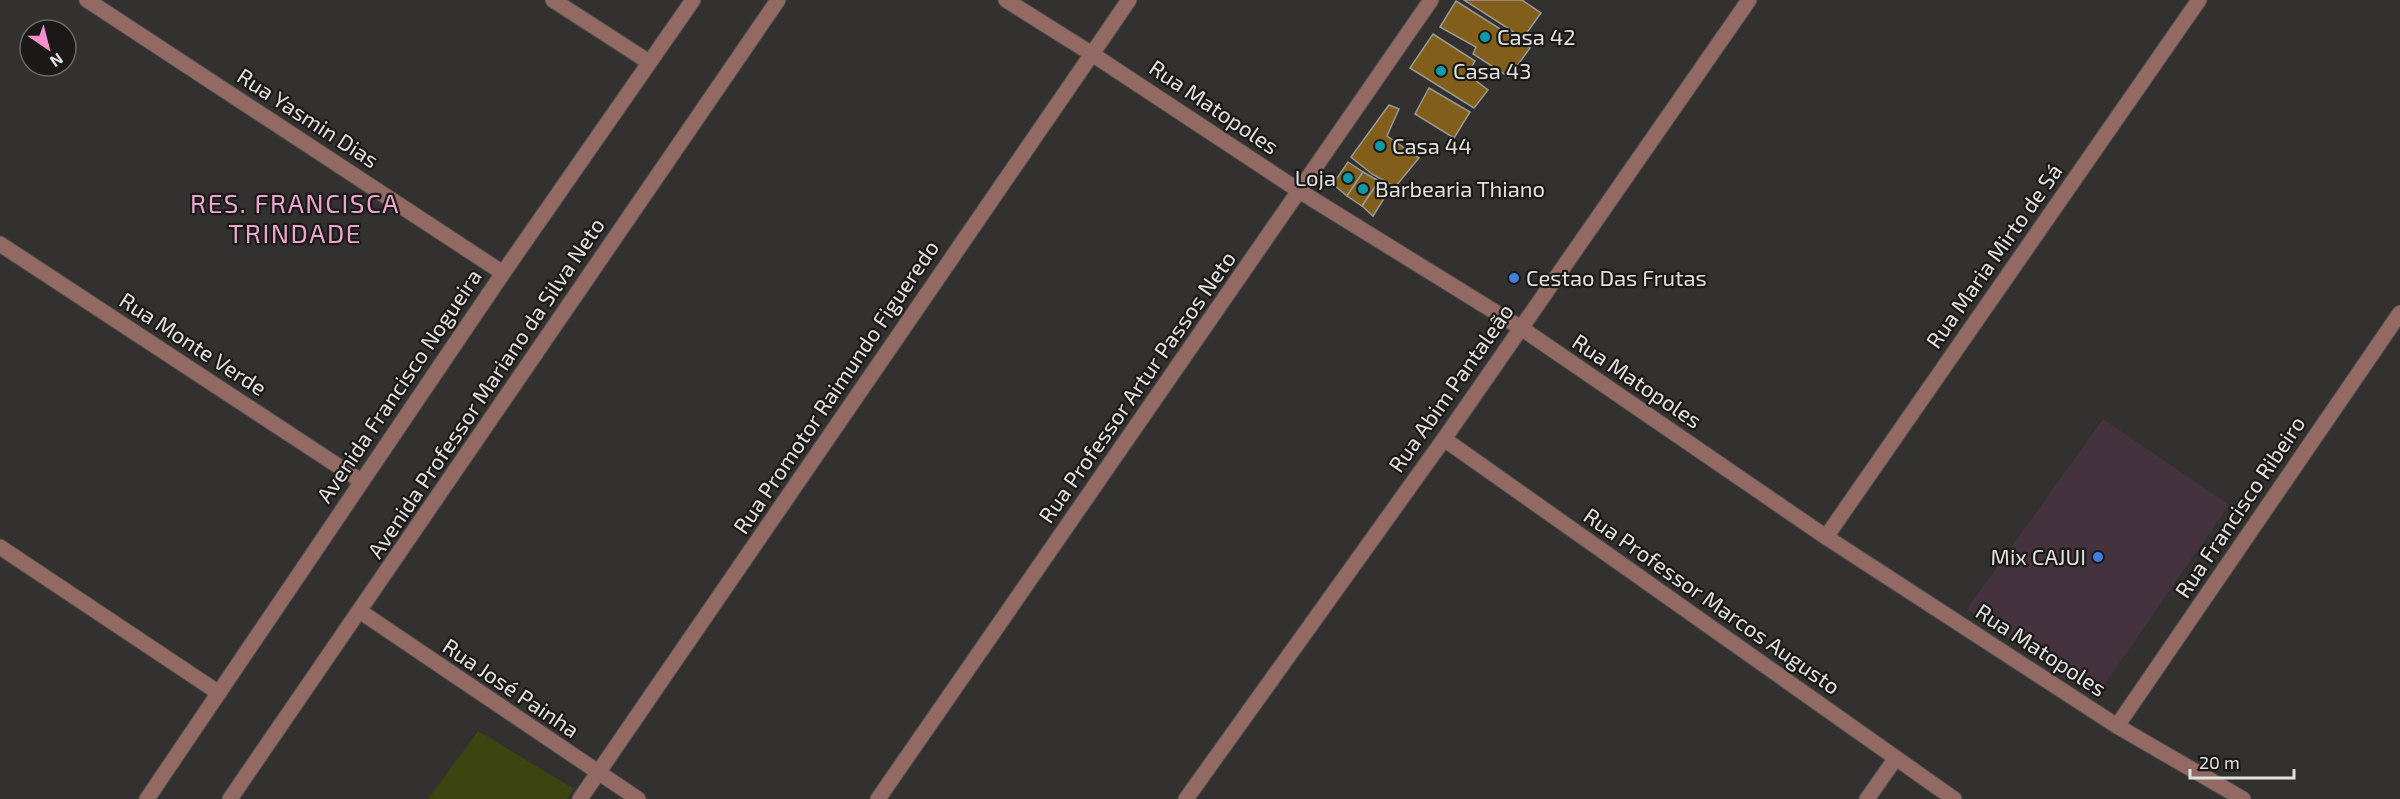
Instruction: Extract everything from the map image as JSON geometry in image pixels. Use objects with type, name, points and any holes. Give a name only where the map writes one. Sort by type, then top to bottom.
[{"type":"street","name":"Rua Yasmin Dias","points":[[87,0],[503,273]]},
{"type":"street","points":[[554,0],[649,62]]},
{"type":"street","name":"Avenida Francisco Nogueira","points":[[147,799],[503,273],[693,0]]},
{"type":"street","name":"Avenida Professor Mariano da Silva Neto","points":[[230,799],[361,612],[778,0]]},
{"type":"street","name":"Rua Matopoles","points":[[1006,0],[1301,192],[1521,328],[1826,537],[2117,726],[2243,799]]},
{"type":"street","name":"Rua Promotor Raimundo Figueredo","points":[[580,799],[1129,0]]},
{"type":"street","name":"Rua Professor Artur Passos Neto","points":[[878,799],[1301,192],[1431,0]]},
{"type":"street","name":"Rua Abim Pantaleão","points":[[1186,799],[1444,439],[1749,0]]},
{"type":"street","name":"Rua Maria Mirto de Sá","points":[[1826,537],[2199,0]]},
{"type":"street","name":"Rua Monte Verde","points":[[0,244],[361,481]]},
{"type":"street","name":"Rua Francisco Ribeiro","points":[[2117,726],[2400,313]]},
{"type":"street","name":"Rua Professor Marcos Augusto","points":[[1444,439],[1954,799]]},
{"type":"street","points":[[0,547],[219,693]]},
{"type":"street","name":"Rua José Painha","points":[[361,612],[597,774],[638,799]]},
{"type":"street","points":[[1867,799],[1896,758]]},
{"type":"shaded area","name":"Mix CAJUI","points":[[2103,419],[2229,505],[2095,698],[1967,609]]},
{"type":"green space","points":[[478,731],[574,789],[567,799],[428,799]]},
{"type":"building","points":[[1464,0],[1522,0],[1541,13],[1523,38]]},
{"type":"building","name":"Casa 42","points":[[1456,1],[1530,48],[1509,77],[1473,54],[1476,47],[1440,27]]},
{"type":"building","name":"Casa 43","points":[[1433,34],[1475,61],[1467,74],[1488,90],[1474,108],[1410,68]]},
{"type":"building","name":"Casa 44","points":[[1429,88],[1470,112],[1454,138],[1415,114]]},
{"type":"building","name":"Casa 44","points":[[1389,105],[1399,109],[1387,136],[1419,158],[1395,187],[1372,174],[1351,157]]},
{"type":"building","name":"Loja","points":[[1348,162],[1363,172],[1347,196],[1333,184]]},
{"type":"building","name":"Barbearia Thiano","points":[[1363,172],[1379,181],[1362,206],[1347,196]]},
{"type":"building","points":[[1379,181],[1390,189],[1373,216],[1362,206]]},
{"type":"place","name":"Casa 42","points":[[1485,37]]},
{"type":"place","name":"Casa 43","points":[[1441,71]]},
{"type":"place","name":"Casa 44","points":[[1380,146]]},
{"type":"place","name":"Loja","points":[[1348,178]]},
{"type":"place","name":"Barbearia Thiano","points":[[1363,189]]},
{"type":"place","name":"Cestao Das Frutas","points":[[1514,278]]},
{"type":"place","name":"Mix CAJUI","points":[[2098,557]]},
{"type":"district","name":"RES. FRANCISCA TRINDADE","points":[[295,218]]}]
